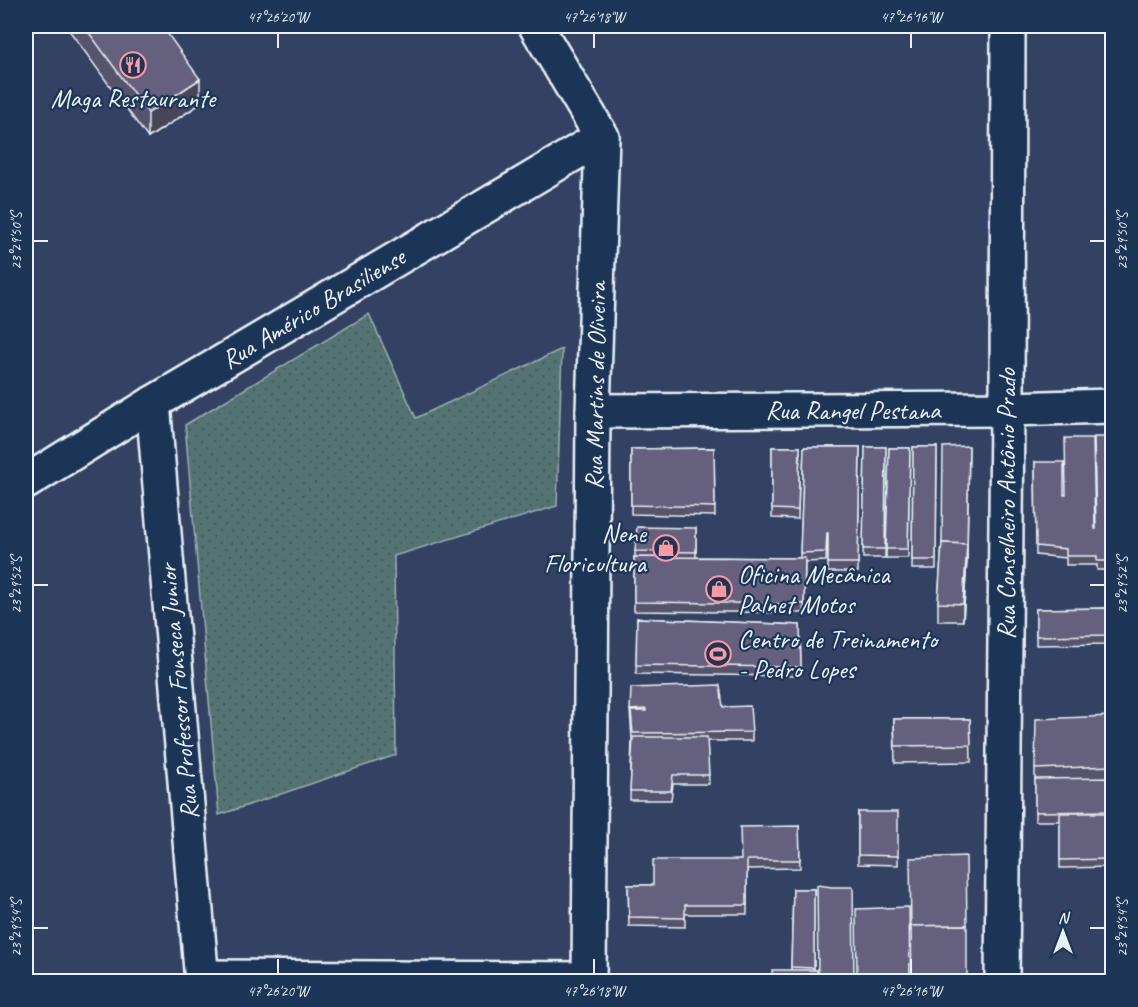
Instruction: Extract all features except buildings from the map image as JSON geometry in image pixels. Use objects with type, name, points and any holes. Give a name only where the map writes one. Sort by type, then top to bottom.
[{"type":"street","points":[[536,26],[602,137]]},
{"type":"street","name":"Rua Conselheiro Antônio Prado","points":[[1002,981],[1008,26]]},
{"type":"street","name":"Rua Américo Brasiliense","points":[[26,482],[153,402],[602,137]]},
{"type":"street","name":"Rua Martins de Oliveira","points":[[589,980],[593,411],[602,137]]},
{"type":"street","name":"Rua Professor Fonseca Junior","points":[[153,402],[202,979]]},
{"type":"street","name":"Rua Rangel Pestana","points":[[593,411],[1006,409],[1113,406]]},
{"type":"street","points":[[202,979],[589,980]]},
{"type":"green space","points":[[369,314],[416,418],[562,349],[557,506],[394,556],[396,755],[219,815],[185,425]]},
{"type":"place","name":"Maga Restaurante","points":[[133,65]]},
{"type":"place","name":"Nene Floricultura","points":[[666,548]]},
{"type":"place","name":"Oficina Mecânica Palnet Motos","points":[[719,589]]},
{"type":"place","name":"Centro de Treinamento - Pedro Lopes","points":[[718,654]]}]
